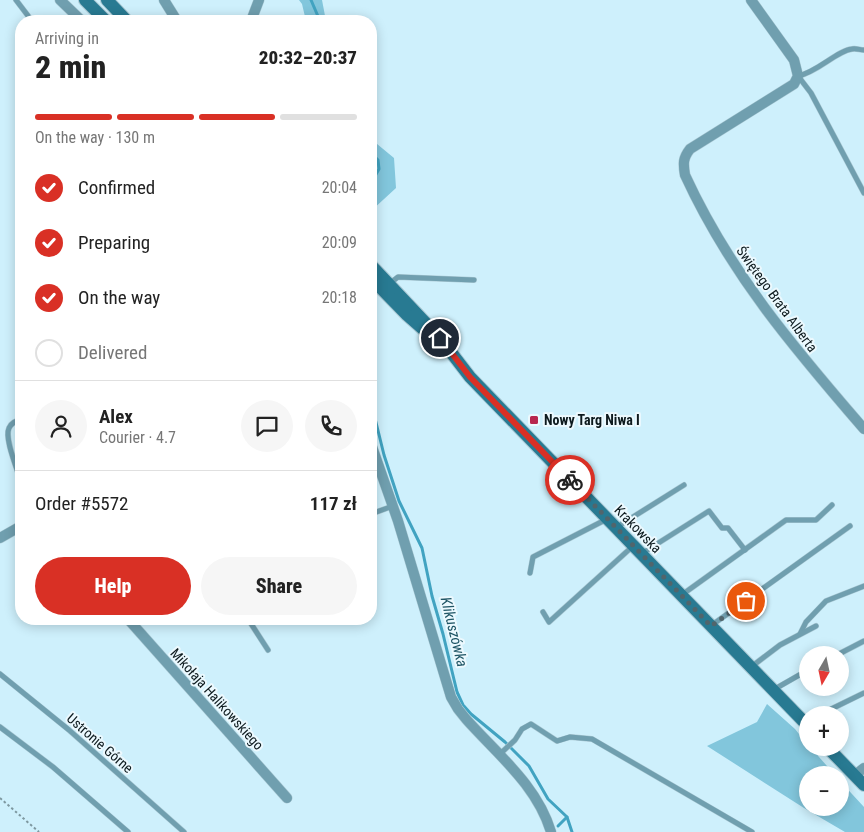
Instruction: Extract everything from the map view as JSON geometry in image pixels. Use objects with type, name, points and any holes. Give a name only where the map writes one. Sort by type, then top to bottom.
[{"type":"main road","points":[[85,0],[100,15]]},
{"type":"main road","points":[[107,0],[122,15]]},
{"type":"main road","name":"Krakowska","points":[[377,274],[386,287],[440,338],[449,352],[476,383],[799,716]]},
{"type":"main road","name":"Krakowska","points":[[377,282],[386,287]]},
{"type":"main road","points":[[838,756],[859,772],[864,785]]},
{"type":"street","points":[[60,0],[76,15]]},
{"type":"street","points":[[164,0],[174,15]]},
{"type":"street","points":[[253,15],[259,0]]},
{"type":"street","points":[[751,0],[794,60],[796,80]]},
{"type":"street","name":"Świętego Brata Alberta","points":[[796,80],[690,149],[684,156],[683,161],[685,174],[727,254],[746,284],[801,356],[864,429]]},
{"type":"street","points":[[377,461],[393,506],[452,697],[466,719],[503,752],[540,808],[551,832]]},
{"type":"street","points":[[0,538],[15,529]]},
{"type":"street","name":"Mikołaja Halikowskiego","points":[[133,625],[286,798]]},
{"type":"lane","points":[[16,0],[27,15]]},
{"type":"lane","points":[[864,50],[851,49],[796,80],[811,93],[864,193]]},
{"type":"lane","points":[[386,287],[398,277],[474,280]]},
{"type":"lane","points":[[15,422],[9,427],[7,436],[15,462]]},
{"type":"lane","points":[[530,573],[533,557],[611,523],[684,485]]},
{"type":"lane","points":[[681,596],[786,520],[816,520],[832,505]]},
{"type":"lane","points":[[377,512],[393,506]]},
{"type":"lane","points":[[543,612],[549,622],[637,550],[709,512],[722,528],[728,528],[745,550]]},
{"type":"lane","points":[[711,626],[850,526]]},
{"type":"lane","points":[[800,634],[806,622],[826,601],[864,586]]},
{"type":"lane","points":[[252,625],[268,650]]},
{"type":"lane","points":[[751,668],[780,644],[816,626]]},
{"type":"lane","points":[[849,648],[864,640]]},
{"type":"lane","name":"Ustronie Górne","points":[[0,674],[69,730],[184,832]]},
{"type":"lane","points":[[773,690],[799,675]]},
{"type":"lane","points":[[837,706],[864,693]]},
{"type":"lane","points":[[503,752],[515,740],[522,728],[531,724],[558,741],[570,737],[592,739],[752,832]]},
{"type":"lane","points":[[0,727],[53,767],[128,832]]},
{"type":"path","points":[[0,798],[39,832]]},
{"type":"shaded area","points":[[299,0],[322,0],[325,15],[305,15]]},
{"type":"shaded area","points":[[377,144],[394,158],[396,188],[377,205]]},
{"type":"shaded area","points":[[767,704],[799,734],[799,756],[818,756],[827,766],[799,766],[799,805],[707,746],[757,722]]},
{"type":"shaded area","points":[[849,791],[864,807],[864,832],[845,832],[818,816],[849,816]]},
{"type":"waterway","name":"Klikuszówka","points":[[311,0],[317,15]]},
{"type":"waterway","name":"Klikuszówka","points":[[377,159],[379,169],[377,172]]},
{"type":"waterway","name":"Klikuszówka","points":[[377,426],[399,501],[422,548],[432,596],[457,692],[463,705],[529,766],[548,799],[567,817],[572,832]]},
{"type":"waterway","points":[[558,826],[567,817]]},
{"type":"way so far","points":[[570,480],[711,626],[746,601]]},
{"type":"place","name":"Nowy Targ Niwa I","points":[[534,420]]},
{"type":"route","points":[[440,338],[470,377],[570,480]]}]
